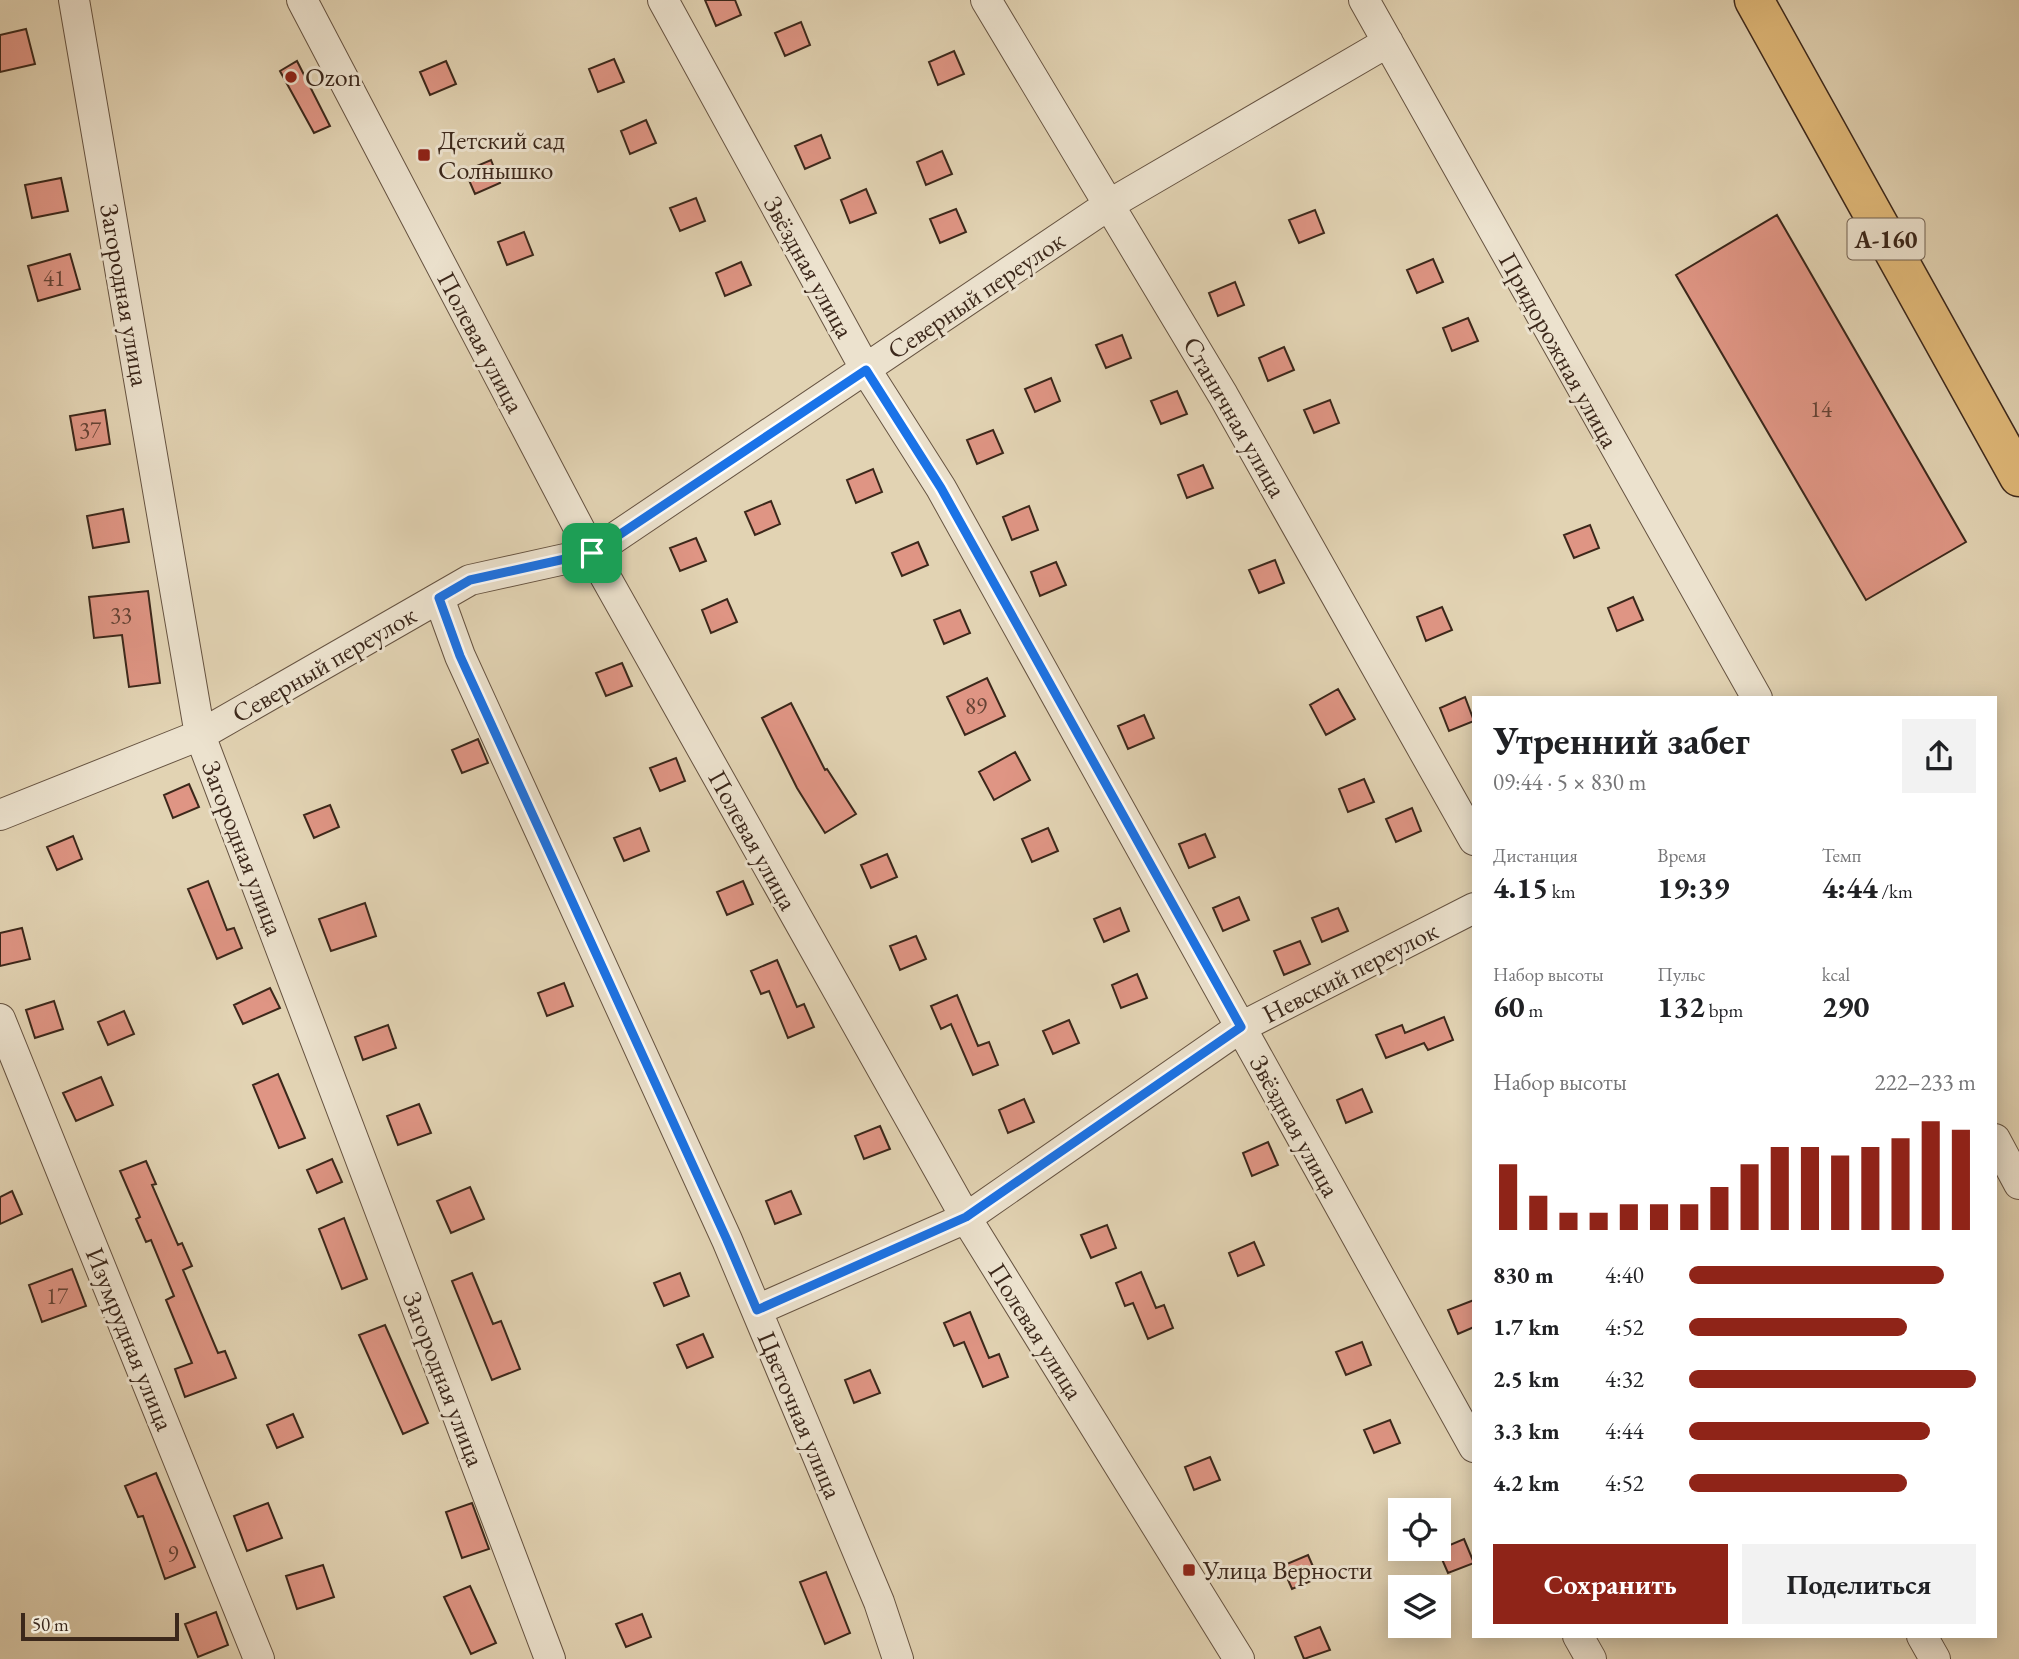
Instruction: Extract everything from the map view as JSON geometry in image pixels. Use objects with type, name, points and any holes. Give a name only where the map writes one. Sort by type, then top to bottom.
[{"type":"highway","name":"А-160","points":[[1754,0],[2019,477]]},
{"type":"highway","name":"А-160","points":[[1777,0],[2019,430]]},
{"type":"street","name":"Загородная улица","points":[[74,0],[200,735],[550,1659]]},
{"type":"street","name":"Полевая улица","points":[[302,0],[592,553],[966,1217],[1239,1659]]},
{"type":"street","name":"Звёздная улица","points":[[663,0],[866,370],[941,488],[1472,1443]]},
{"type":"street","name":"Станичная улица","points":[[986,0],[1230,407],[1472,836]]},
{"type":"street","name":"Придорожная улица","points":[[1364,0],[1755,696]]},
{"type":"street","name":"Северный переулок","points":[[0,815],[200,735],[470,580],[592,553],[1110,204],[1388,42]]},
{"type":"street","name":"Цветочная улица","points":[[439,598],[465,669],[727,1240],[879,1602],[898,1659]]},
{"type":"street","name":"Невский переулок","points":[[757,1310],[966,1217],[1241,1027],[1472,909]]},
{"type":"street","name":"Изумрудная улица","points":[[0,1019],[259,1659]]},
{"type":"street","points":[[1997,1143],[2019,1184]]},
{"type":"street","points":[[1579,1638],[1591,1659]]},
{"type":"street","points":[[1923,1638],[1935,1659]]},
{"type":"building","points":[[705,0],[735,0],[741,15],[716,26]]},
{"type":"building","points":[[801,22],[810,45],[785,56],[775,33]]},
{"type":"building","points":[[26,29],[35,64],[0,72],[0,35]]},
{"type":"building","points":[[954,51],[964,74],[938,85],[929,62]]},
{"type":"building","points":[[614,59],[624,82],[598,92],[589,69]]},
{"type":"building","points":[[297,61],[330,126],[314,133],[280,71]]},
{"type":"building","points":[[446,61],[456,84],[430,95],[420,72]]},
{"type":"building","points":[[646,120],[656,143],[630,154],[621,131]]},
{"type":"building","points":[[821,135],[830,158],[805,169],[795,146]]},
{"type":"building","points":[[942,151],[952,174],[926,185],[917,162]]},
{"type":"building","points":[[491,160],[500,183],[475,194],[465,171]]},
{"type":"building","points":[[61,178],[68,211],[32,218],[25,185]]},
{"type":"building","points":[[866,189],[876,213],[850,223],[841,200]]},
{"type":"building","points":[[696,198],[705,221],[680,231],[670,208]]},
{"type":"building","points":[[956,209],[966,232],[940,243],[930,219]]},
{"type":"building","points":[[1315,210],[1324,233],[1299,243],[1289,220]]},
{"type":"building","points":[[1777,215],[1966,542],[1866,600],[1676,275]]},
{"type":"building","points":[[524,232],[533,255],[507,265],[498,242]]},
{"type":"building","points":[[70,254],[80,289],[38,301],[28,266]]},
{"type":"building","points":[[1433,259],[1443,282],[1417,293],[1407,270]]},
{"type":"building","points":[[741,262],[751,285],[725,296],[716,273]]},
{"type":"building","points":[[1235,282],[1244,305],[1218,316],[1209,293]]},
{"type":"building","points":[[1468,318],[1478,341],[1452,351],[1443,328]]},
{"type":"building","points":[[1122,335],[1131,358],[1106,368],[1096,345]]},
{"type":"building","points":[[1284,347],[1294,370],[1268,381],[1259,358]]},
{"type":"building","points":[[1051,378],[1060,401],[1035,412],[1025,389]]},
{"type":"building","points":[[1177,391],[1187,414],[1161,424],[1151,401]]},
{"type":"building","points":[[1330,400],[1339,423],[1314,433],[1304,410]]},
{"type":"building","points":[[105,410],[110,444],[76,450],[70,416]]},
{"type":"building","points":[[993,430],[1003,453],[977,464],[967,440]]},
{"type":"building","points":[[1203,465],[1213,488],[1187,498],[1178,475]]},
{"type":"building","points":[[873,469],[882,492],[856,503],[847,480]]},
{"type":"building","points":[[771,501],[780,524],[755,535],[745,512]]},
{"type":"building","points":[[1029,506],[1038,530],[1012,540],[1003,517]]},
{"type":"building","points":[[123,509],[129,542],[93,548],[87,516]]},
{"type":"building","points":[[1590,525],[1599,548],[1574,558],[1564,535]]},
{"type":"building","points":[[696,538],[706,561],[680,571],[670,548]]},
{"type":"building","points":[[918,542],[928,565],[902,576],[892,553]]},
{"type":"building","points":[[1275,560],[1284,583],[1259,593],[1249,570]]},
{"type":"building","points":[[1056,562],[1066,585],[1040,596],[1031,572]]},
{"type":"building","points":[[148,591],[160,683],[129,687],[122,635],[94,638],[89,597]]},
{"type":"building","points":[[1633,597],[1643,620],[1617,631],[1608,608]]},
{"type":"building","points":[[727,599],[737,622],[711,633],[702,610]]},
{"type":"building","points":[[1442,607],[1452,630],[1426,641],[1417,617]]},
{"type":"building","points":[[960,610],[970,633],[944,644],[934,620]]},
{"type":"building","points":[[622,663],[632,686],[606,696],[596,673]]},
{"type":"building","points":[[987,678],[1005,716],[965,735],[947,697]]},
{"type":"building","points":[[1338,689],[1355,719],[1326,735],[1310,705]]},
{"type":"building","points":[[1465,697],[1472,722],[1449,731],[1440,708]]},
{"type":"building","points":[[791,703],[825,770],[827,769],[856,814],[825,833],[797,788],[762,718]]},
{"type":"building","points":[[1144,715],[1154,738],[1128,749],[1118,726]]},
{"type":"building","points":[[478,739],[488,763],[462,773],[452,750]]},
{"type":"building","points":[[1015,752],[1030,780],[994,800],[979,772]]},
{"type":"building","points":[[676,758],[685,781],[660,791],[650,768]]},
{"type":"building","points":[[1364,779],[1374,802],[1348,812],[1339,789]]},
{"type":"building","points":[[189,784],[199,807],[173,818],[164,795]]},
{"type":"building","points":[[330,805],[339,827],[314,838],[304,815]]},
{"type":"building","points":[[1412,808],[1421,831],[1396,842],[1386,819]]},
{"type":"building","points":[[640,828],[649,851],[624,861],[614,838]]},
{"type":"building","points":[[1048,828],[1058,851],[1032,862],[1022,839]]},
{"type":"building","points":[[1205,834],[1215,857],[1189,868],[1179,844]]},
{"type":"building","points":[[73,836],[82,859],[57,870],[47,847]]},
{"type":"building","points":[[887,854],[897,877],[871,888],[861,865]]},
{"type":"building","points":[[208,881],[227,930],[234,928],[242,948],[217,959],[188,889]]},
{"type":"building","points":[[743,881],[753,904],[727,915],[717,892]]},
{"type":"building","points":[[1239,897],[1249,920],[1223,931],[1213,908]]},
{"type":"building","points":[[365,903],[376,936],[331,951],[319,919]]},
{"type":"building","points":[[1120,908],[1129,931],[1104,942],[1094,919]]},
{"type":"building","points":[[1338,908],[1348,931],[1322,942],[1312,918]]},
{"type":"building","points":[[22,928],[30,959],[0,966],[0,933]]},
{"type":"building","points":[[916,936],[926,959],[900,970],[890,946]]},
{"type":"building","points":[[1300,941],[1310,964],[1284,975],[1274,951]]},
{"type":"building","points":[[777,960],[797,1007],[804,1004],[814,1027],[788,1038],[769,991],[761,994],[751,971]]},
{"type":"building","points":[[1137,974],[1147,998],[1121,1008],[1112,985]]},
{"type":"building","points":[[564,983],[573,1006],[547,1016],[538,993]]},
{"type":"building","points":[[270,988],[280,1008],[243,1024],[234,1005]]},
{"type":"building","points":[[957,995],[978,1046],[989,1042],[998,1065],[973,1075],[951,1024],[941,1029],[931,1006]]},
{"type":"building","points":[[54,1001],[63,1029],[35,1038],[26,1010]]},
{"type":"building","points":[[124,1011],[134,1034],[108,1045],[98,1022]]},
{"type":"building","points":[[1444,1017],[1453,1040],[1428,1050],[1424,1043],[1386,1058],[1376,1035],[1402,1025],[1405,1033]]},
{"type":"building","points":[[1069,1020],[1079,1043],[1053,1054],[1043,1031]]},
{"type":"building","points":[[388,1025],[396,1048],[363,1060],[355,1037]]},
{"type":"building","points":[[278,1074],[305,1138],[279,1148],[253,1085]]},
{"type":"building","points":[[101,1077],[113,1105],[76,1121],[63,1093]]},
{"type":"building","points":[[1362,1089],[1372,1112],[1346,1123],[1337,1100]]},
{"type":"building","points":[[1024,1099],[1034,1122],[1008,1133],[999,1110]]},
{"type":"building","points":[[419,1104],[431,1133],[398,1145],[387,1116]]},
{"type":"building","points":[[880,1126],[890,1149],[864,1159],[855,1136]]},
{"type":"building","points":[[1268,1142],[1278,1165],[1252,1176],[1243,1153]]},
{"type":"building","points":[[332,1159],[342,1182],[317,1193],[307,1170]]},
{"type":"building","points":[[146,1161],[156,1184],[152,1185],[178,1245],[182,1243],[192,1266],[183,1270],[218,1353],[225,1351],[236,1378],[185,1397],[175,1369],[192,1363],[166,1300],[174,1296],[151,1240],[146,1242],[136,1219],[140,1217],[120,1171]]},
{"type":"building","points":[[470,1187],[484,1219],[451,1233],[437,1201]]},
{"type":"building","points":[[12,1191],[22,1214],[0,1224],[0,1197]]},
{"type":"building","points":[[791,1191],[801,1214],[775,1224],[766,1201]]},
{"type":"building","points":[[344,1218],[367,1279],[342,1289],[319,1229]]},
{"type":"building","points":[[1107,1225],[1116,1248],[1091,1258],[1081,1235]]},
{"type":"building","points":[[1254,1242],[1264,1265],[1238,1276],[1229,1253]]},
{"type":"building","points":[[72,1269],[86,1306],[42,1322],[29,1285]]},
{"type":"building","points":[[1141,1272],[1156,1308],[1164,1305],[1173,1328],[1148,1339],[1133,1303],[1125,1306],[1116,1283]]},
{"type":"building","points":[[472,1273],[493,1324],[501,1321],[520,1369],[492,1380],[452,1281]]},
{"type":"building","points":[[680,1273],[689,1296],[664,1306],[654,1283]]},
{"type":"building","points":[[1472,1301],[1472,1328],[1458,1334],[1448,1310]]},
{"type":"building","points":[[970,1312],[989,1358],[999,1354],[1008,1377],[983,1387],[964,1342],[954,1346],[944,1323]]},
{"type":"building","points":[[385,1325],[428,1423],[403,1434],[359,1335]]},
{"type":"building","points":[[703,1334],[713,1357],[687,1368],[677,1345]]},
{"type":"building","points":[[1362,1342],[1371,1365],[1346,1375],[1336,1352]]},
{"type":"building","points":[[870,1370],[880,1393],[854,1403],[845,1380]]},
{"type":"building","points":[[293,1414],[303,1437],[277,1448],[267,1425]]},
{"type":"building","points":[[1390,1420],[1400,1443],[1374,1453],[1364,1430]]},
{"type":"building","points":[[1210,1457],[1220,1480],[1194,1490],[1185,1467]]},
{"type":"building","points":[[156,1473],[195,1567],[165,1579],[143,1516],[138,1517],[125,1486]]},
{"type":"building","points":[[268,1503],[282,1538],[247,1551],[234,1516]]},
{"type":"building","points":[[472,1503],[489,1549],[462,1558],[446,1512]]},
{"type":"building","points":[[1464,1539],[1472,1564],[1448,1573],[1443,1561],[1451,1561],[1451,1544]]},
{"type":"building","points":[[1308,1555],[1318,1578],[1292,1589],[1282,1566]]},
{"type":"building","points":[[323,1565],[334,1597],[297,1609],[286,1576]]},
{"type":"building","points":[[826,1572],[850,1633],[825,1644],[800,1582]]},
{"type":"building","points":[[470,1586],[496,1643],[471,1654],[444,1597]]},
{"type":"building","points":[[216,1612],[228,1645],[198,1657],[185,1624]]},
{"type":"building","points":[[642,1614],[651,1637],[626,1647],[616,1624]]},
{"type":"building","points":[[1320,1627],[1330,1650],[1304,1659],[1295,1637]]},
{"type":"place","name":"Ozon","points":[[291,77]]},
{"type":"place","name":"Детский сад Солнышко","points":[[424,155]]},
{"type":"place","name":"Улица Верности","points":[[1189,1570]]},
{"type":"route","points":[[866,370],[941,488],[1241,1027],[966,1217],[757,1310],[460,656],[439,598],[470,580],[592,553],[866,370]]}]
